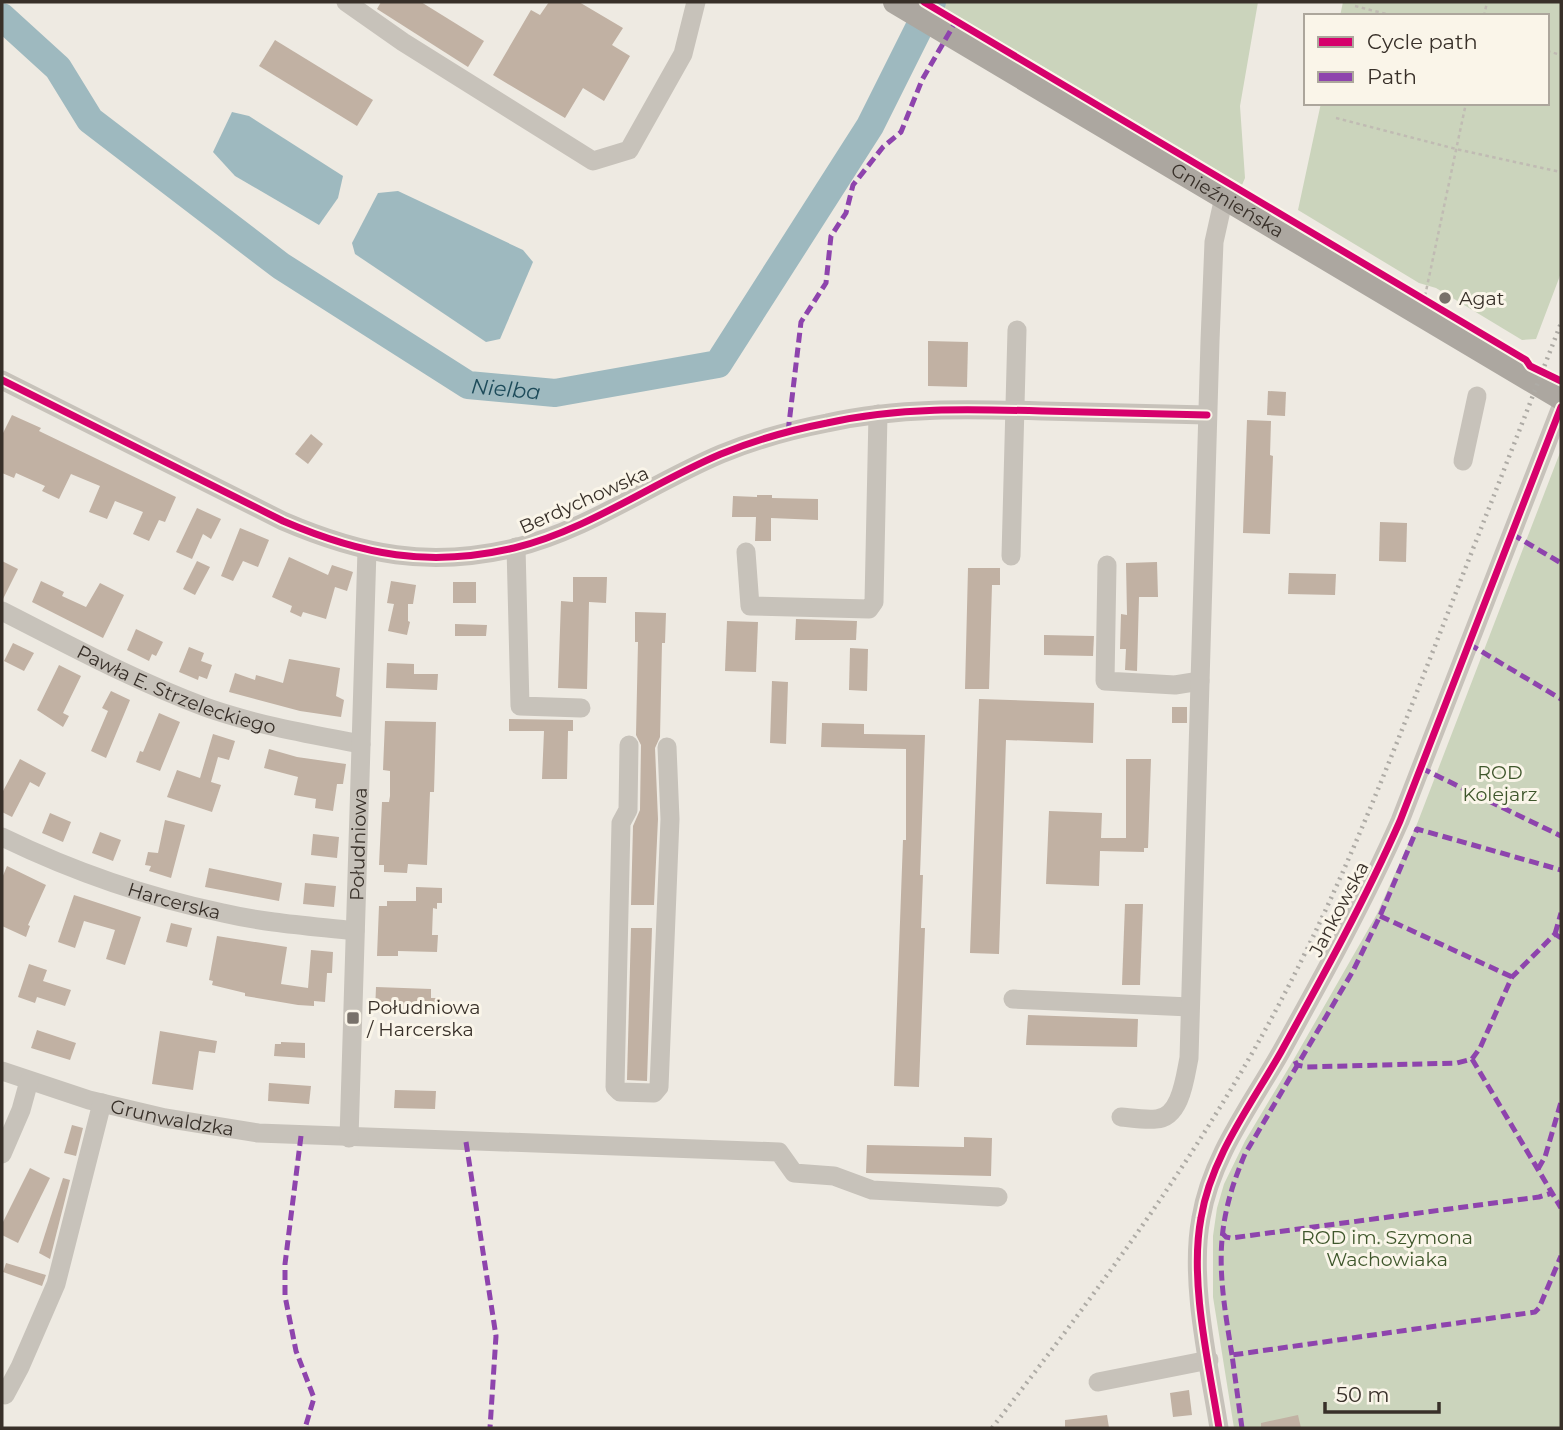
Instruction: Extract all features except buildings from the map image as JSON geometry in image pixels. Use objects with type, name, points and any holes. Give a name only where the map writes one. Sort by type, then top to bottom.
[{"type":"main road","name":"Gnieźnieńska","points":[[903,6],[1561,398]]},
{"type":"street","points":[[346,2],[403,42],[593,161],[629,150],[683,54],[696,2]]},
{"type":"street","points":[[1121,1117],[1158,1120],[1168,1116],[1176,1107],[1189,1058],[1214,242],[1224,197]]},
{"type":"street","points":[[1011,556],[1017,330]]},
{"type":"street","name":"Berdychowska","points":[[2,380],[283,521],[325,539],[367,550],[440,558],[476,555],[516,547],[583,522],[720,455],[748,444],[817,425],[878,414],[962,408],[1207,415]]},
{"type":"street","points":[[1463,461],[1477,396]]},
{"type":"street","name":"Jankowska","points":[[1219,1428],[1200,1297],[1198,1248],[1200,1220],[1214,1169],[1375,878],[1400,821],[1561,407]]},
{"type":"street","points":[[746,552],[750,606],[869,609],[873,602],[878,414]]},
{"type":"street","points":[[516,547],[520,706],[581,708]]},
{"type":"street","name":"Południowa","points":[[349,1138],[367,550]]},
{"type":"street","points":[[1107,565],[1105,681],[1175,685],[1200,681]]},
{"type":"street","name":"Pawła E. Strzeleckiego","points":[[2,611],[131,676],[206,707],[293,732],[361,744]]},
{"type":"street","points":[[629,745],[628,810],[621,823],[615,1087],[620,1092],[654,1093],[659,1087],[670,819],[667,747]]},
{"type":"street","name":"Harcerska","points":[[2,837],[81,873],[164,899],[224,914],[355,931]]},
{"type":"street","points":[[1013,999],[1190,1007]]},
{"type":"street","name":"Grunwaldzka","points":[[2,1072],[102,1103],[165,1118],[258,1133],[779,1152],[794,1173],[834,1176],[872,1190],[998,1197]]},
{"type":"street","points":[[2,1154],[22,1110],[29,1081]]},
{"type":"street","points":[[5,1395],[56,1284],[102,1103]]},
{"type":"street","points":[[1098,1382],[1209,1360]]},
{"type":"path","points":[[1355,6],[1386,14]]},
{"type":"path","points":[[1424,299],[1466,105]]},
{"type":"path","points":[[1336,118],[1456,149],[1561,172]]},
{"type":"path","points":[[1414,293],[1435,306]]},
{"type":"green space","points":[[943,2],[1258,2],[1240,106],[1245,178],[1242,185],[941,6]]},
{"type":"green space","points":[[1343,2],[1561,2],[1561,273],[1536,339],[1522,340],[1436,288],[1419,283],[1298,210],[1321,105],[1549,105],[1549,14],[1340,14]]},
{"type":"green space","name":"ROD im. Szymona Wachowiaka","points":[[1561,450],[1561,1428],[1234,1428],[1213,1297],[1213,1236],[1224,1184],[1245,1141],[1377,914],[1417,824]]},
{"type":"water","points":[[232,112],[249,116],[343,176],[338,198],[319,225],[235,176],[213,152]]},
{"type":"water","points":[[398,191],[523,250],[533,262],[500,339],[486,342],[355,254],[352,243],[378,193]]},
{"type":"waterway","name":"Nielba","points":[[2,17],[58,68],[90,120],[281,266],[468,385],[555,393],[718,364],[870,126],[932,2]]},
{"type":"railway","points":[[992,1428],[1149,1216],[1221,1106],[1286,991],[1327,908],[1382,780],[1561,323]]},
{"type":"marked path","points":[[788,432],[801,322],[826,283],[831,236],[846,213],[853,185],[883,147],[901,132],[922,80],[956,21]]},
{"type":"marked path","points":[[1512,534],[1561,563]]},
{"type":"marked path","points":[[1469,644],[1561,699]]},
{"type":"marked path","points":[[1421,768],[1561,836]]},
{"type":"marked path","points":[[1232,1355],[1224,1301],[1221,1253],[1227,1207],[1234,1181],[1245,1154],[1353,971],[1417,829],[1561,870]]},
{"type":"marked path","points":[[1555,934],[1561,913]]},
{"type":"marked path","points":[[1380,916],[1512,977]]},
{"type":"marked path","points":[[1295,1061],[1297,1065],[1307,1067],[1457,1063],[1472,1059],[1480,1048],[1512,977],[1555,934],[1561,938]]},
{"type":"marked path","points":[[1472,1059],[1561,1208]]},
{"type":"marked path","points":[[1538,1169],[1545,1157],[1561,1102]]},
{"type":"marked path","points":[[301,1136],[285,1264],[285,1296],[296,1351],[314,1398],[305,1428]]},
{"type":"marked path","points":[[466,1142],[496,1336],[490,1428]]},
{"type":"marked path","points":[[1222,1233],[1231,1238],[1539,1197],[1552,1193]]},
{"type":"marked path","points":[[1242,1428],[1232,1355],[1535,1312],[1561,1256]]},
{"type":"cycle path","points":[[924,2],[1526,360],[1530,366],[1561,381]]},
{"type":"cycle path","points":[[2,380],[283,521],[368,550],[424,557],[483,554],[541,540],[594,518],[734,449],[787,432],[854,418],[962,410],[1207,415]]},
{"type":"cycle path","points":[[1219,1428],[1206,1350],[1197,1269],[1201,1218],[1206,1196],[1223,1153],[1328,966],[1400,821],[1561,407]]},
{"type":"place","name":"Agat","points":[[1445,298]]},
{"type":"place","name":"Południowa / Harcerska","points":[[353,1018]]},
{"type":"park label","name":"ROD Kolejarz","points":[[1500,783]]}]
